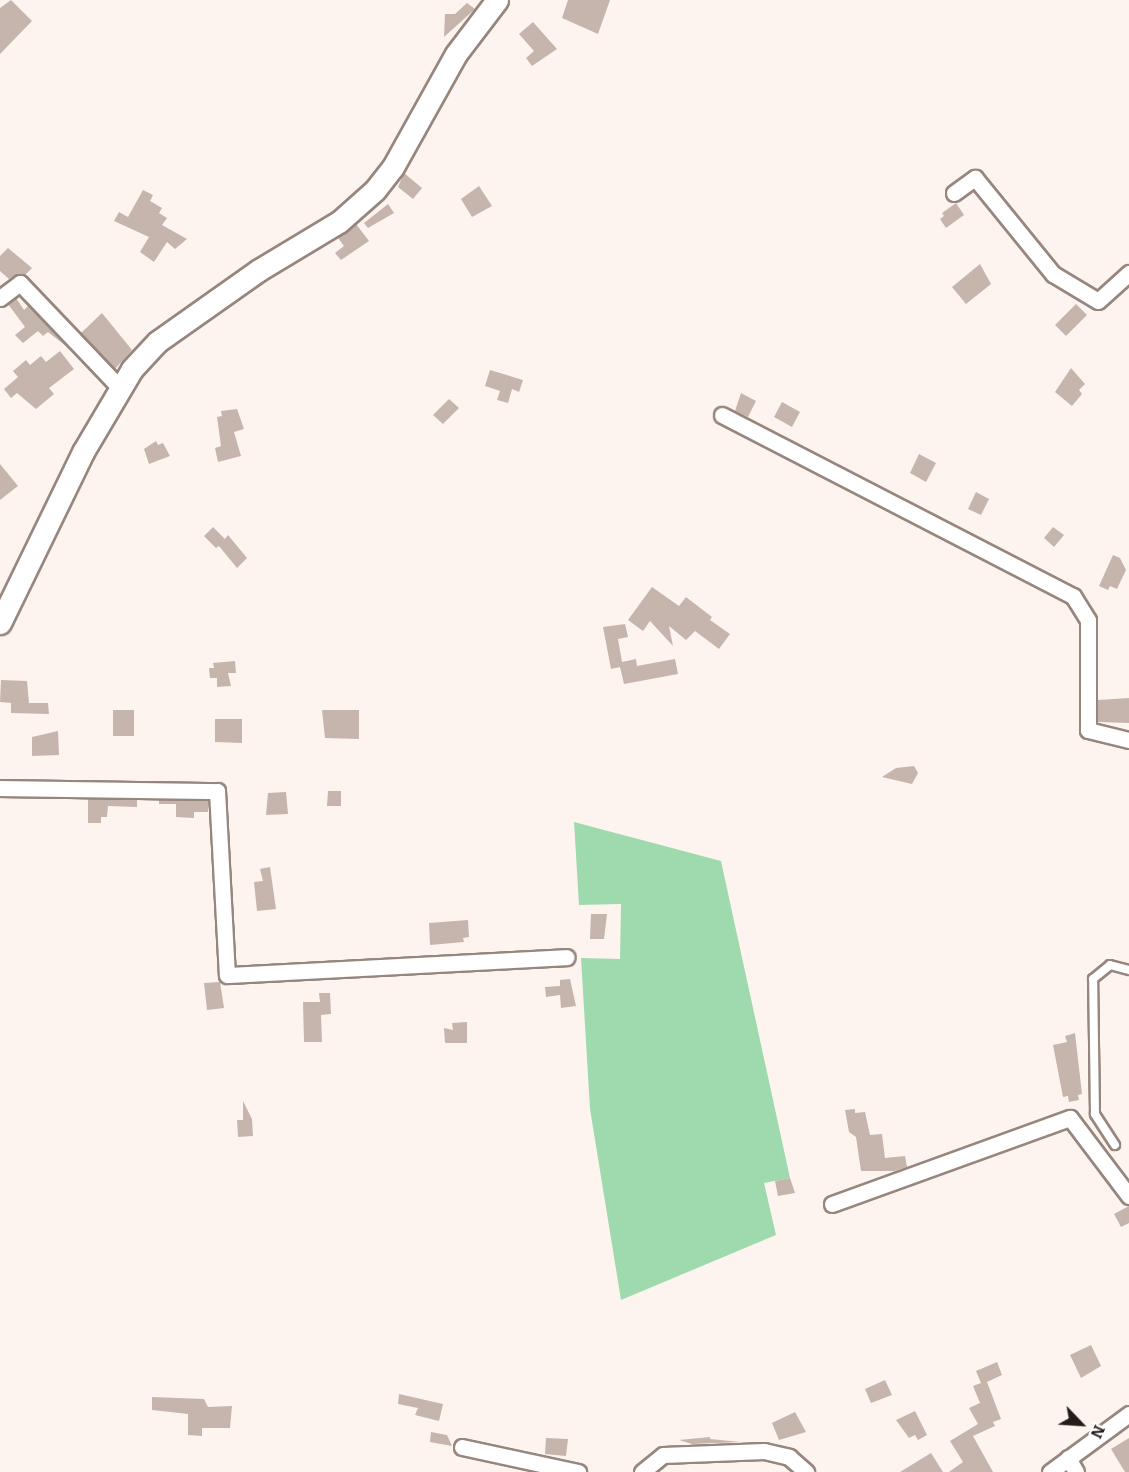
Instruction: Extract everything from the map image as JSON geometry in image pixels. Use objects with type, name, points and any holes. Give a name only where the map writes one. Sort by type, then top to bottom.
[{"type":"main road","points":[[0,624],[83,452],[120,388],[157,342],[259,270],[339,222],[375,190],[393,167],[456,54],[497,0]]},
{"type":"street","points":[[954,193],[975,178],[1053,274],[1098,301],[1129,273]]},
{"type":"street","points":[[0,298],[20,284],[120,388]]},
{"type":"street","points":[[722,415],[1073,596],[1088,620],[1088,730],[1129,740]]},
{"type":"street","points":[[0,788],[217,791],[227,975],[567,957]]},
{"type":"street","points":[[832,1204],[1070,1118],[1129,1196]]},
{"type":"street","points":[[1050,1472],[1072,1465],[1129,1414]]},
{"type":"street","points":[[462,1448],[578,1472]]},
{"type":"street","points":[[642,1472],[663,1455],[764,1451],[789,1458],[806,1472]]},
{"type":"lane","points":[[1115,1145],[1095,1114],[1093,979],[1110,965],[1129,970]]},
{"type":"green space","points":[[574,822],[721,861],[790,1178],[764,1183],[776,1235],[621,1300],[590,1109],[581,958],[620,959],[621,904],[579,905]]},
{"type":"building","points":[[11,0],[32,21],[0,54],[0,8]]},
{"type":"building","points":[[568,0],[610,0],[598,34],[562,18]]},
{"type":"building","points":[[467,3],[475,9],[444,37],[445,14],[455,14]]},
{"type":"building","points":[[533,22],[557,49],[532,66],[526,58],[534,51],[519,34]]},
{"type":"building","points":[[404,173],[422,188],[413,199],[398,187]]},
{"type":"building","points":[[479,186],[492,206],[472,217],[461,199]]},
{"type":"building","points":[[143,190],[153,195],[150,201],[162,208],[159,213],[167,218],[162,225],[187,239],[175,249],[167,242],[154,262],[140,252],[149,237],[114,221],[119,212],[128,217]]},
{"type":"building","points":[[956,203],[964,215],[946,228],[940,219],[944,216],[942,213]]},
{"type":"building","points":[[388,204],[394,213],[368,228],[364,223]]},
{"type":"building","points":[[356,224],[369,241],[341,260],[335,253],[344,246],[338,238]]},
{"type":"building","points":[[8,248],[32,268],[25,275],[18,274],[9,279],[0,271],[0,256]]},
{"type":"building","points":[[980,264],[991,284],[966,304],[952,287]]},
{"type":"building","points":[[16,298],[24,310],[28,306],[71,350],[48,332],[43,336],[38,331],[23,343],[15,335],[25,327],[8,304]]},
{"type":"building","points":[[1076,304],[1087,315],[1066,336],[1055,325]]},
{"type":"building","points":[[102,313],[132,350],[115,369],[81,333]]},
{"type":"building","points":[[60,351],[74,369],[49,388],[54,394],[36,409],[17,393],[11,398],[4,389],[18,377],[13,371],[26,360],[30,365],[41,356],[46,362]]},
{"type":"building","points":[[1071,368],[1085,384],[1079,390],[1082,394],[1072,406],[1055,392]]},
{"type":"building","points":[[490,370],[523,380],[519,392],[512,389],[508,403],[497,400],[500,391],[485,386]]},
{"type":"building","points":[[741,393],[756,401],[748,417],[735,411]]},
{"type":"building","points":[[449,399],[459,408],[443,424],[433,415]]},
{"type":"building","points":[[782,402],[800,412],[792,427],[774,417]]},
{"type":"building","points":[[237,409],[244,429],[234,432],[241,456],[218,462],[215,448],[221,446],[217,417],[222,416],[221,411]]},
{"type":"building","points":[[156,441],[158,445],[163,443],[170,456],[149,464],[144,449]]},
{"type":"building","points":[[919,454],[936,463],[926,482],[910,473]]},
{"type":"building","points":[[0,464],[18,486],[0,500]]},
{"type":"building","points":[[976,492],[989,499],[981,515],[968,509]]},
{"type":"building","points":[[213,527],[225,539],[228,535],[247,558],[237,568],[219,546],[216,548],[204,536]]},
{"type":"building","points":[[1053,527],[1064,535],[1054,547],[1044,538]]},
{"type":"building","points":[[1113,555],[1120,558],[1126,570],[1117,589],[1110,586],[1108,590],[1099,586]]},
{"type":"building","points":[[652,587],[679,606],[686,597],[712,617],[710,620],[730,634],[719,649],[695,631],[686,640],[669,626],[673,646],[650,621],[643,631],[628,620]]},
{"type":"building","points":[[625,624],[628,637],[618,639],[622,662],[636,659],[637,666],[675,659],[678,674],[624,684],[620,667],[611,669],[603,627]]},
{"type":"building","points":[[235,661],[236,673],[228,673],[231,686],[217,687],[217,678],[210,678],[209,668],[214,668],[213,663]]},
{"type":"building","points":[[1,680],[27,681],[29,703],[48,703],[49,714],[11,713],[11,703],[0,702]]},
{"type":"building","points":[[1129,698],[1129,723],[1098,722],[1098,700]]},
{"type":"building","points":[[113,710],[134,710],[134,736],[113,736]]},
{"type":"building","points":[[322,710],[359,710],[359,739],[325,738]]},
{"type":"building","points":[[215,719],[242,719],[242,743],[215,742]]},
{"type":"building","points":[[58,731],[59,755],[32,756],[32,737]]},
{"type":"building","points":[[914,766],[918,773],[912,784],[882,777],[896,768]]},
{"type":"building","points":[[328,791],[341,791],[341,806],[327,806]]},
{"type":"building","points":[[286,792],[288,814],[266,815],[268,793]]},
{"type":"building","points":[[88,799],[137,800],[137,807],[108,806],[107,817],[101,817],[101,823],[88,823]]},
{"type":"building","points":[[159,800],[208,801],[208,812],[194,812],[194,818],[176,817],[176,804],[159,804]]},
{"type":"building","points":[[270,867],[276,909],[257,911],[254,882],[263,881],[260,869]]},
{"type":"building","points":[[591,914],[607,914],[604,939],[590,939]]},
{"type":"building","points":[[468,920],[469,937],[463,938],[464,942],[430,945],[429,923]]},
{"type":"building","points":[[570,979],[576,1006],[561,1008],[560,995],[546,997],[545,987],[560,986],[560,980]]},
{"type":"building","points":[[220,982],[224,1008],[207,1010],[204,983]]},
{"type":"building","points":[[319,993],[330,993],[331,1014],[321,1015],[322,1042],[304,1042],[303,1002],[320,1002]]},
{"type":"building","points":[[467,1022],[467,1043],[445,1043],[444,1028],[453,1030],[452,1023]]},
{"type":"building","points":[[1075,1033],[1082,1094],[1078,1095],[1079,1100],[1069,1102],[1068,1096],[1063,1097],[1053,1045],[1067,1042],[1065,1036]]},
{"type":"building","points":[[243,1101],[252,1119],[253,1136],[238,1137],[237,1120],[243,1120]]},
{"type":"building","points":[[855,1109],[855,1113],[865,1112],[870,1135],[882,1134],[885,1158],[905,1156],[907,1167],[894,1171],[861,1171],[856,1137],[849,1132],[845,1110]]},
{"type":"building","points":[[790,1178],[795,1193],[778,1196],[775,1181]]},
{"type":"building","points":[[1129,1206],[1129,1223],[1121,1227],[1114,1214]]},
{"type":"building","points":[[1091,1345],[1101,1366],[1081,1378],[1070,1355]]},
{"type":"building","points":[[997,1362],[1002,1375],[987,1382],[1001,1419],[993,1422],[995,1426],[973,1436],[993,1472],[949,1472],[963,1462],[950,1441],[978,1424],[969,1408],[980,1403],[973,1386],[981,1383],[976,1371]]},
{"type":"building","points":[[885,1380],[892,1395],[871,1403],[865,1389]]},
{"type":"building","points":[[399,1394],[443,1404],[439,1421],[415,1415],[418,1408],[398,1404]]},
{"type":"building","points":[[152,1397],[204,1399],[208,1407],[232,1406],[230,1428],[202,1428],[202,1436],[188,1435],[188,1414],[152,1410]]},
{"type":"building","points":[[915,1411],[927,1435],[918,1440],[915,1435],[909,1438],[896,1420]]},
{"type":"building","points":[[795,1412],[806,1432],[779,1440],[772,1423]]},
{"type":"building","points":[[431,1432],[447,1435],[452,1446],[430,1442]]},
{"type":"building","points":[[710,1437],[710,1439],[741,1442],[692,1444],[679,1440]]},
{"type":"building","points":[[546,1438],[568,1439],[566,1456],[545,1454]]},
{"type":"building","points":[[1129,1438],[1129,1472],[1125,1472],[1111,1449]]},
{"type":"building","points":[[931,1453],[943,1472],[900,1472]]}]
